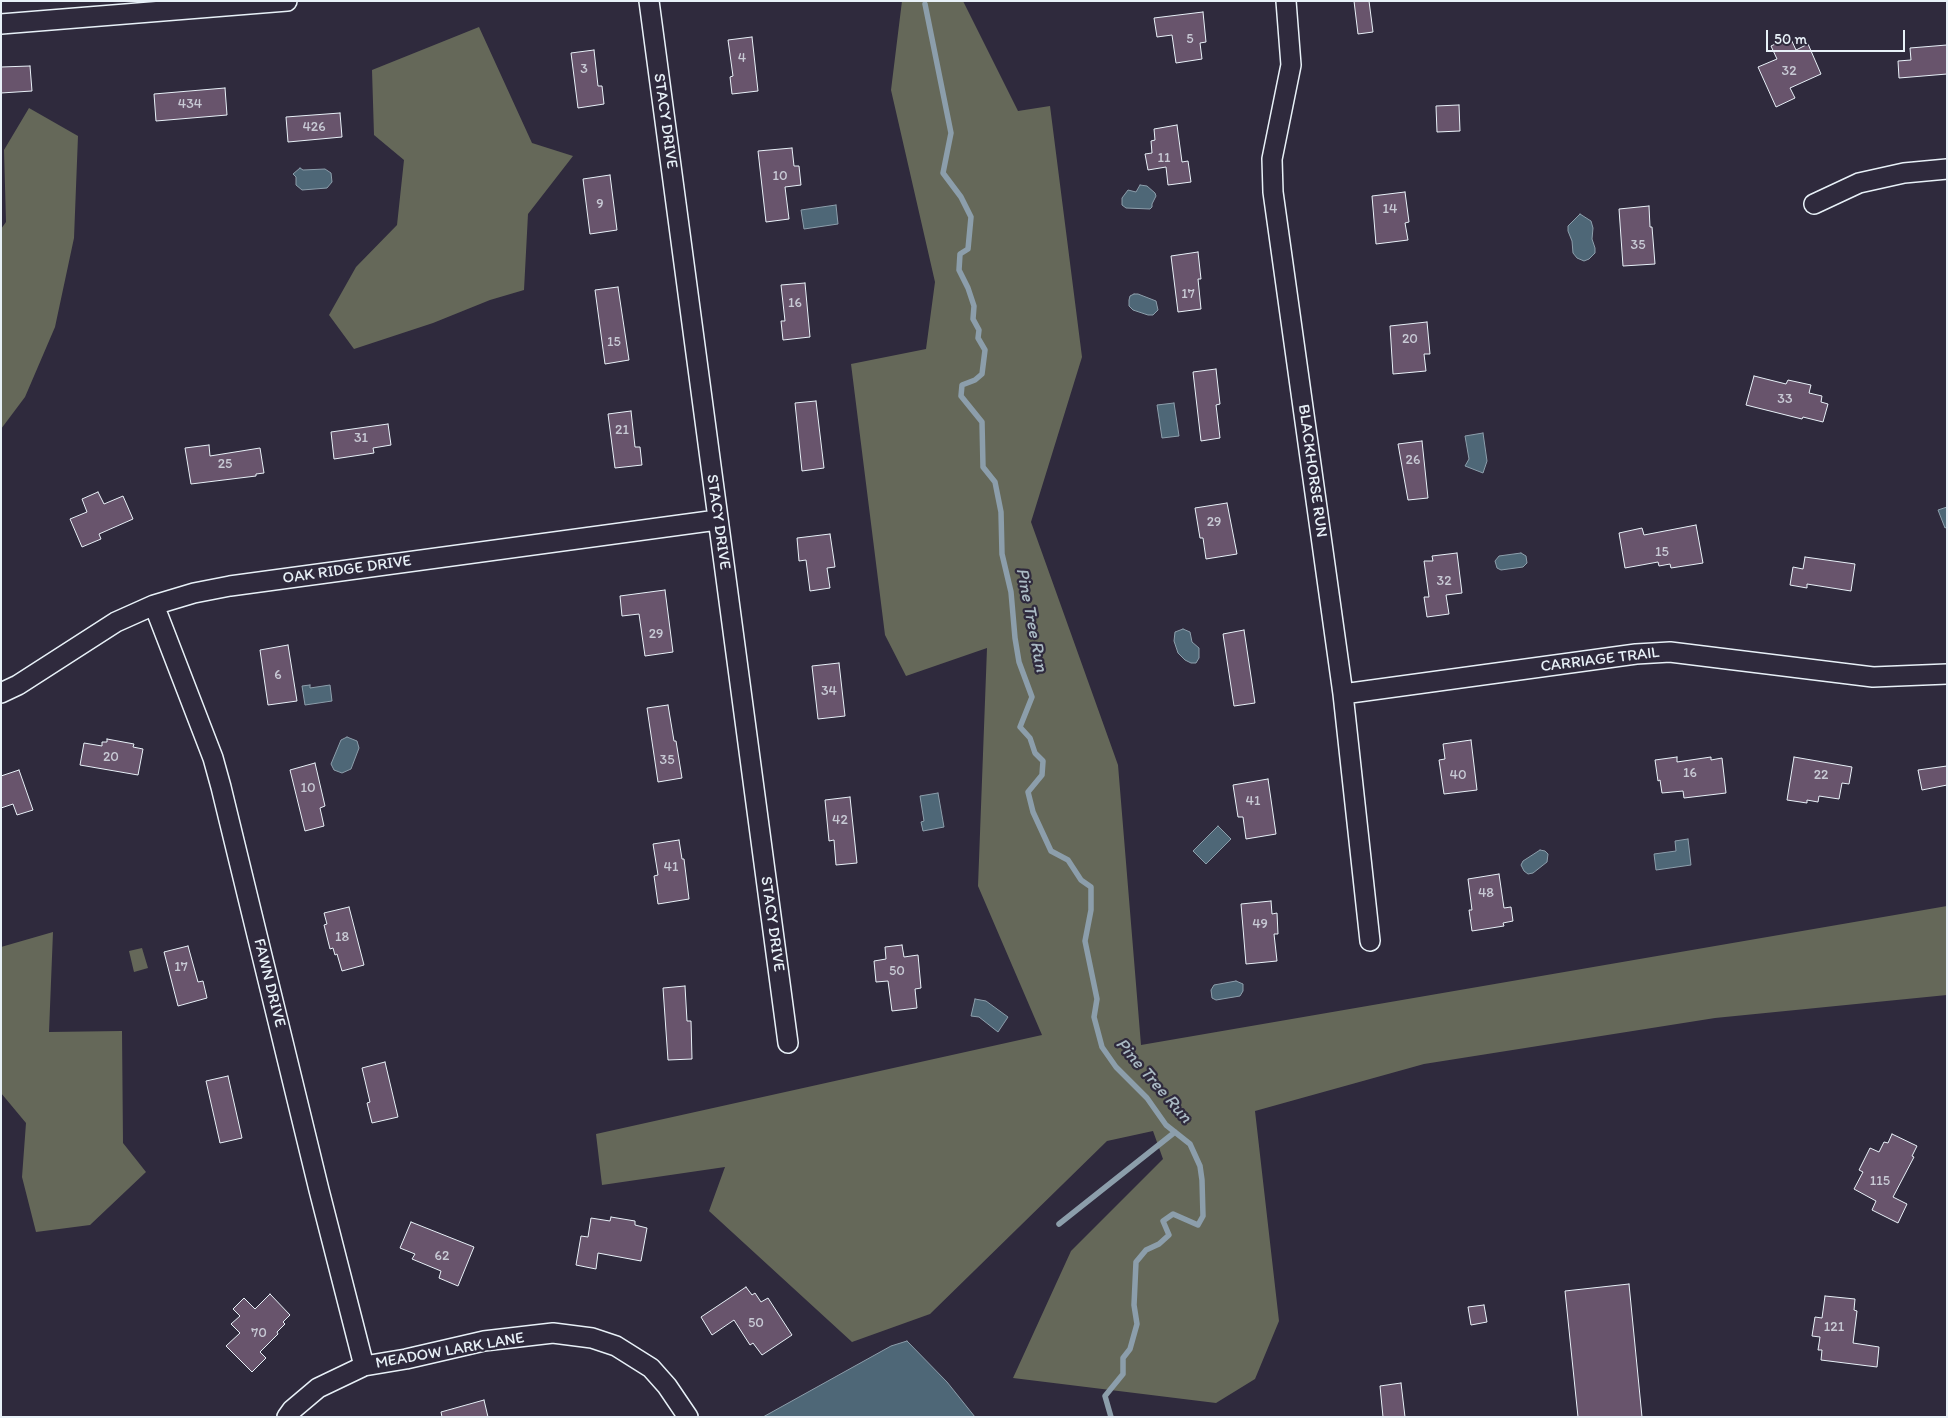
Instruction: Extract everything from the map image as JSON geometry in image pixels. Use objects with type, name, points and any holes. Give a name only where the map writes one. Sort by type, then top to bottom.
[{"type":"street","points":[[1,24],[168,6],[287,1]]},
{"type":"street","name":"STACY DRIVE","points":[[649,1],[788,1044]]},
{"type":"street","name":"BLACKHORSE RUN","points":[[1286,1],[1291,65],[1272,159],[1273,192],[1343,694],[1370,941]]},
{"type":"street","points":[[1814,204],[1859,183],[1904,173],[1947,169]]},
{"type":"street","name":"OAK RIDGE DRIVE","points":[[1,692],[18,685],[116,622],[154,606],[194,593],[230,586],[717,520]]},
{"type":"street","name":"FAWN DRIVE","points":[[154,606],[213,758],[316,1180],[364,1366]]},
{"type":"street","name":"CARRIAGE TRAIL","points":[[1343,694],[1626,655],[1670,652],[1873,676],[1947,674]]},
{"type":"street","name":"MEADOW LARK LANE","points":[[287,1417],[292,1410],[318,1388],[364,1366],[406,1359],[484,1341],[553,1333],[592,1338],[616,1346],[651,1368],[667,1386],[688,1417]]},
{"type":"green space","points":[[902,1],[963,1],[1018,111],[1050,106],[1082,357],[1031,522],[1118,765],[1141,1045],[1947,906],[1947,995],[1715,1018],[1424,1064],[1255,1111],[1279,1321],[1255,1379],[1216,1403],[1013,1378],[1071,1251],[1163,1159],[1153,1131],[1107,1141],[930,1314],[852,1342],[709,1211],[725,1167],[602,1185],[596,1134],[1042,1035],[978,886],[987,648],[906,676],[885,635],[851,364],[926,349],[935,282],[891,90]]},
{"type":"green space","points":[[479,27],[532,143],[573,156],[528,214],[524,290],[490,300],[433,323],[354,349],[329,315],[356,267],[397,225],[404,160],[374,135],[372,70]]},
{"type":"green space","points":[[29,108],[78,136],[74,238],[55,327],[25,397],[1,429],[1,229],[6,222],[4,150]]},
{"type":"green space","points":[[53,932],[49,1032],[122,1031],[123,1143],[146,1172],[90,1225],[36,1232],[22,1177],[26,1123],[1,1093],[1,947]]},
{"type":"green space","points":[[142,948],[148,968],[134,972],[129,951]]},
{"type":"water","points":[[300,168],[303,170],[325,169],[331,173],[332,182],[327,188],[302,190],[296,185],[296,177],[293,174]]},
{"type":"water","points":[[1140,185],[1147,186],[1155,193],[1156,196],[1152,207],[1150,209],[1126,208],[1122,205],[1122,198],[1128,190],[1136,192]]},
{"type":"water","points":[[836,205],[838,224],[804,229],[801,210]]},
{"type":"water","points":[[1580,214],[1591,221],[1593,228],[1592,239],[1595,248],[1595,253],[1584,261],[1577,258],[1573,253],[1572,241],[1568,231],[1568,226]]},
{"type":"water","points":[[1134,294],[1156,301],[1158,310],[1153,315],[1148,315],[1133,310],[1129,306],[1129,300],[1130,296]]},
{"type":"water","points":[[1174,403],[1179,436],[1162,438],[1157,405]]},
{"type":"water","points":[[1483,433],[1487,461],[1483,473],[1465,466],[1469,459],[1465,436]]},
{"type":"water","points":[[1947,507],[1947,527],[1945,528],[1938,510]]},
{"type":"water","points":[[1521,553],[1526,556],[1527,563],[1523,567],[1501,570],[1497,568],[1495,561],[1499,556]]},
{"type":"water","points":[[1183,629],[1190,632],[1192,642],[1199,648],[1199,658],[1196,663],[1185,660],[1178,653],[1174,641],[1175,632]]},
{"type":"water","points":[[310,685],[310,688],[330,685],[332,701],[305,705],[302,686]]},
{"type":"water","points":[[347,737],[357,741],[359,748],[351,769],[342,773],[334,770],[331,764],[341,740]]},
{"type":"water","points":[[938,793],[944,827],[923,831],[921,822],[924,821],[920,796]]},
{"type":"water","points":[[1218,826],[1231,839],[1206,864],[1193,851]]},
{"type":"water","points":[[1688,839],[1691,865],[1656,870],[1654,854],[1676,851],[1675,841]]},
{"type":"water","points":[[1540,850],[1548,854],[1547,862],[1533,873],[1528,874],[1521,865],[1523,861]]},
{"type":"water","points":[[1236,981],[1243,984],[1243,991],[1240,996],[1216,1000],[1212,998],[1211,990],[1214,985]]},
{"type":"water","points":[[975,999],[986,1001],[1008,1017],[998,1032],[979,1017],[971,1016]]},
{"type":"water","points":[[907,1341],[947,1382],[975,1417],[763,1417],[891,1346]]},
{"type":"building","points":[[1354,1],[1369,1],[1373,32],[1358,34]]},
{"type":"building","points":[[1203,12],[1206,42],[1200,43],[1202,59],[1176,63],[1172,35],[1157,37],[1154,18]]},
{"type":"building","points":[[752,37],[758,91],[732,94],[730,77],[733,76],[728,40]]},
{"type":"building","points":[[1790,37],[1796,50],[1808,44],[1821,74],[1790,88],[1795,98],[1776,107],[1758,67],[1777,59],[1771,46]]},
{"type":"building","points":[[1947,45],[1947,74],[1899,78],[1898,61],[1911,60],[1910,48]]},
{"type":"building","points":[[594,50],[598,86],[602,86],[604,104],[578,108],[571,53]]},
{"type":"building","points":[[30,66],[32,91],[1,93],[1,67]]},
{"type":"building","points":[[225,88],[227,115],[156,121],[154,94]]},
{"type":"building","points":[[1459,105],[1460,131],[1437,132],[1436,106]]},
{"type":"building","points":[[340,113],[342,137],[288,142],[286,117]]},
{"type":"building","points":[[1177,125],[1182,162],[1188,161],[1191,182],[1168,185],[1166,167],[1148,170],[1145,154],[1152,153],[1151,141],[1155,140],[1154,129]]},
{"type":"building","points":[[792,148],[794,166],[799,166],[801,185],[785,187],[789,219],[766,222],[758,151]]},
{"type":"building","points":[[610,175],[617,230],[590,234],[583,179]]},
{"type":"building","points":[[1405,192],[1409,222],[1405,223],[1408,240],[1376,244],[1372,196]]},
{"type":"building","points":[[1649,206],[1655,264],[1623,266],[1619,209]]},
{"type":"building","points":[[1198,252],[1201,279],[1198,279],[1201,309],[1178,312],[1171,256]]},
{"type":"building","points":[[805,283],[810,337],[783,340],[781,321],[785,321],[781,285]]},
{"type":"building","points":[[618,287],[629,360],[605,364],[595,290]]},
{"type":"building","points":[[1427,322],[1430,354],[1424,354],[1426,371],[1393,374],[1390,326]]},
{"type":"building","points":[[1216,369],[1220,404],[1216,405],[1220,438],[1201,441],[1193,372]]},
{"type":"building","points":[[1754,376],[1786,384],[1788,380],[1811,385],[1809,393],[1822,396],[1821,402],[1828,404],[1823,422],[1803,417],[1802,419],[1746,405]]},
{"type":"building","points":[[816,401],[824,468],[802,471],[795,403]]},
{"type":"building","points":[[631,411],[635,447],[640,447],[642,465],[615,468],[608,414]]},
{"type":"building","points":[[388,424],[391,445],[373,448],[374,453],[334,459],[331,432]]},
{"type":"building","points":[[1422,441],[1428,498],[1408,500],[1398,444]]},
{"type":"building","points":[[209,445],[210,456],[260,448],[264,473],[256,474],[256,476],[191,484],[185,448]]},
{"type":"building","points":[[98,492],[104,504],[123,496],[133,519],[99,534],[101,539],[82,547],[70,519],[87,512],[82,499]]},
{"type":"building","points":[[1227,503],[1237,554],[1206,559],[1195,508]]},
{"type":"building","points":[[1696,525],[1703,563],[1671,568],[1670,564],[1659,566],[1658,562],[1625,568],[1619,533],[1642,528],[1644,535]]},
{"type":"building","points":[[830,534],[835,567],[827,568],[830,588],[810,591],[806,560],[799,561],[797,538]]},
{"type":"building","points":[[1457,553],[1462,593],[1446,595],[1449,614],[1427,617],[1424,597],[1429,597],[1424,561],[1433,561],[1432,556]]},
{"type":"building","points":[[1805,557],[1855,564],[1851,591],[1807,584],[1807,588],[1790,585],[1793,567],[1803,569]]},
{"type":"building","points":[[665,590],[673,652],[645,656],[639,614],[622,616],[620,596]]},
{"type":"building","points":[[1244,630],[1255,703],[1234,706],[1223,634]]},
{"type":"building","points":[[288,645],[297,701],[268,705],[260,650]]},
{"type":"building","points":[[839,663],[845,716],[818,719],[812,666]]},
{"type":"building","points":[[668,705],[682,778],[658,782],[647,708]]},
{"type":"building","points":[[107,739],[134,744],[133,747],[143,749],[138,775],[80,765],[84,743],[102,746],[102,742],[107,742]]},
{"type":"building","points":[[1471,740],[1477,790],[1444,794],[1439,760],[1445,759],[1443,744]]},
{"type":"building","points":[[1677,757],[1677,762],[1711,757],[1711,760],[1722,758],[1726,793],[1684,798],[1683,791],[1662,793],[1655,760]]},
{"type":"building","points":[[1794,757],[1852,767],[1849,784],[1842,783],[1839,799],[1819,796],[1818,802],[1807,800],[1807,803],[1787,800]]},
{"type":"building","points":[[315,763],[325,806],[320,808],[324,826],[305,831],[290,770]]},
{"type":"building","points":[[1947,766],[1947,785],[1922,790],[1918,770]]},
{"type":"building","points":[[19,770],[33,810],[17,815],[13,804],[1,808],[1,776]]},
{"type":"building","points":[[1268,779],[1276,834],[1246,839],[1243,817],[1238,817],[1233,785]]},
{"type":"building","points":[[850,797],[857,863],[836,865],[834,840],[829,841],[825,800]]},
{"type":"building","points":[[679,840],[682,859],[684,859],[689,899],[658,904],[654,876],[658,875],[653,844]]},
{"type":"building","points":[[1499,874],[1504,908],[1511,907],[1513,921],[1503,923],[1504,926],[1472,931],[1469,910],[1472,910],[1468,879]]},
{"type":"building","points":[[1271,901],[1272,914],[1277,913],[1278,934],[1274,934],[1277,961],[1246,964],[1241,904]]},
{"type":"building","points":[[349,907],[364,965],[342,971],[337,954],[335,955],[333,948],[330,949],[324,925],[327,924],[324,913]]},
{"type":"building","points":[[902,945],[904,957],[918,955],[921,988],[915,989],[917,1008],[892,1011],[888,981],[876,982],[874,961],[886,959],[885,947]]},
{"type":"building","points":[[188,946],[198,982],[203,981],[207,998],[178,1006],[164,952]]},
{"type":"building","points":[[685,986],[687,1021],[691,1021],[692,1059],[668,1060],[663,988]]},
{"type":"building","points":[[385,1062],[398,1117],[372,1123],[367,1103],[370,1102],[362,1068]]},
{"type":"building","points":[[228,1076],[242,1138],[220,1143],[206,1081]]},
{"type":"building","points":[[1892,1134],[1917,1146],[1912,1156],[1914,1157],[1893,1197],[1907,1204],[1898,1223],[1872,1210],[1876,1201],[1854,1189],[1863,1172],[1859,1170],[1870,1148],[1879,1152],[1884,1142],[1888,1143]]},
{"type":"building","points":[[611,1217],[635,1221],[635,1225],[647,1228],[641,1261],[598,1253],[596,1269],[576,1265],[581,1236],[588,1237],[591,1218],[610,1221]]},
{"type":"building","points":[[411,1222],[474,1247],[458,1286],[439,1278],[441,1271],[412,1259],[415,1254],[400,1248]]},
{"type":"building","points":[[1629,1284],[1642,1417],[1578,1417],[1565,1291]]},
{"type":"building","points":[[746,1287],[752,1295],[755,1293],[761,1302],[768,1298],[792,1335],[762,1355],[753,1343],[750,1345],[734,1320],[712,1335],[701,1317]]},
{"type":"building","points":[[270,1294],[290,1315],[283,1322],[285,1324],[277,1332],[278,1334],[260,1352],[266,1358],[252,1372],[226,1346],[240,1333],[231,1324],[240,1316],[233,1309],[244,1298],[255,1309]]},
{"type":"building","points":[[1825,1296],[1855,1299],[1854,1310],[1857,1311],[1853,1343],[1879,1347],[1877,1367],[1821,1360],[1822,1350],[1818,1350],[1820,1337],[1812,1336],[1815,1317],[1822,1318]]},
{"type":"building","points":[[1484,1305],[1487,1322],[1471,1325],[1468,1307]]},
{"type":"building","points":[[1401,1383],[1405,1417],[1383,1417],[1380,1386]]},
{"type":"building","points":[[484,1400],[488,1417],[442,1417],[441,1412]]},
{"type":"waterway","name":"Pine Tree Run","points":[[925,4],[951,133],[943,173],[961,197],[971,217],[968,249],[960,254],[959,270],[974,306],[973,319],[979,330],[978,338],[985,350],[982,374],[975,380],[962,385],[961,396],[982,422],[983,467],[995,482],[1001,512],[1002,554],[1011,592],[1019,662],[1032,697],[1020,727],[1030,738],[1035,753],[1043,761],[1042,775],[1028,792],[1033,812],[1051,851],[1068,860],[1081,880],[1091,887],[1091,910],[1085,941],[1097,999],[1094,1017],[1102,1047],[1116,1067],[1147,1098],[1166,1125],[1190,1144],[1200,1166],[1202,1180],[1203,1216],[1198,1225],[1173,1214],[1163,1221],[1169,1235],[1159,1244],[1146,1250],[1136,1262],[1134,1305],[1137,1324],[1130,1349],[1123,1358],[1123,1374],[1105,1396],[1111,1417]]},
{"type":"waterway","points":[[1059,1224],[1175,1132]]}]
